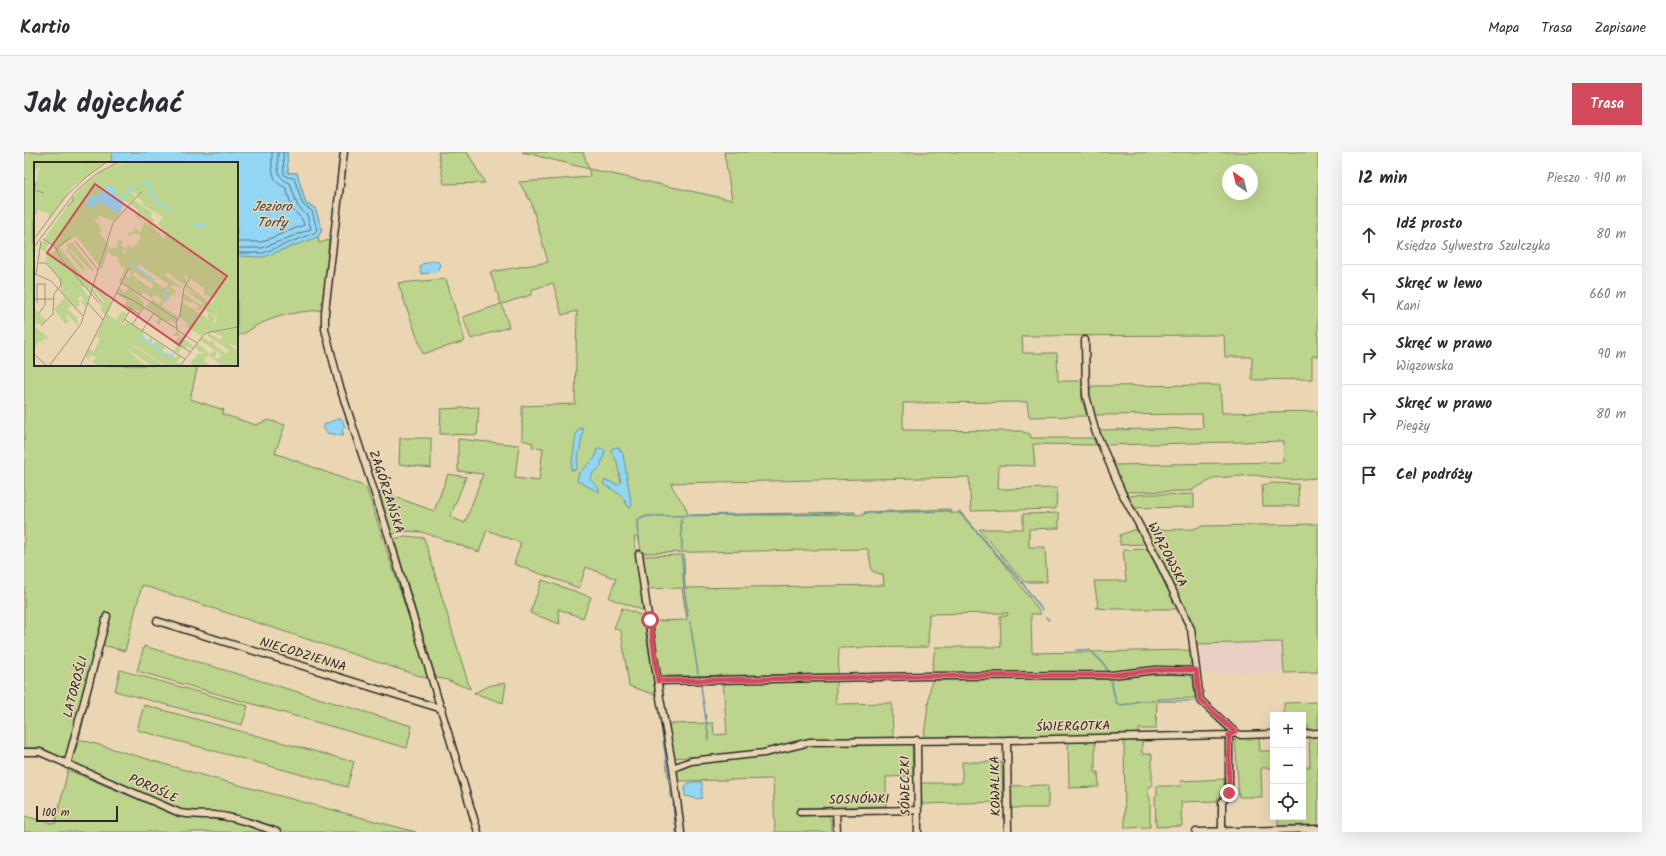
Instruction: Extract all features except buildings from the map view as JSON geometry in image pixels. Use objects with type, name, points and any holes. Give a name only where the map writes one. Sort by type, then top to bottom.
[{"type":"street","name":"ZAGÓRZAŃSKA","points":[[344,152],[325,312],[325,329],[339,384],[442,709],[457,765],[478,832]]},
{"type":"street","name":"WIĄZOWSKA","points":[[1085,340],[1086,395],[1094,430],[1123,496],[1191,630],[1200,700],[1232,734]]},
{"type":"street","points":[[639,554],[673,768],[681,832]]},
{"type":"street","name":"LATOROŚLI","points":[[67,765],[106,616]]},
{"type":"street","name":"NIECODZIENNA","points":[[157,621],[442,709]]},
{"type":"street","points":[[658,681],[936,676],[1111,675],[1156,670],[1196,670]]},
{"type":"street","points":[[1306,734],[1318,733]]},
{"type":"street","points":[[1222,831],[1222,802],[1229,793],[1232,734],[1270,734]]},
{"type":"street","name":"ŚWIERGOTKA","points":[[673,768],[691,760],[764,753],[810,742],[1007,740],[1232,734]]},
{"type":"street","name":"SÓWECZKI","points":[[917,740],[918,832]]},
{"type":"street","name":"KOWALIKA","points":[[1007,740],[1008,832]]},
{"type":"street","name":"POROŚLE","points":[[24,752],[40,752],[180,813],[194,816],[215,816],[237,820],[277,832]]},
{"type":"street","name":"SOSNÓWKI","points":[[800,812],[918,810]]},
{"type":"street","points":[[836,812],[837,832]]},
{"type":"street","points":[[1196,832],[1318,829]]},
{"type":"shaded area","points":[[1282,642],[1284,673],[1200,674],[1199,643]]},
{"type":"green space","points":[[24,152],[287,152],[288,173],[297,173],[306,204],[315,208],[322,230],[318,237],[319,243],[329,240],[324,310],[300,312],[277,317],[259,324],[244,334],[238,336],[238,162],[34,162],[34,366],[198,366],[190,399],[224,410],[222,414],[256,425],[268,420],[285,425],[275,453],[366,487],[429,679],[142,585],[125,651],[102,645],[79,739],[72,736],[65,761],[39,748],[24,748]]},
{"type":"green space","points":[[438,152],[467,152],[485,183],[444,184]]},
{"type":"green space","points":[[522,152],[583,152],[589,169]]},
{"type":"green space","points":[[724,152],[1318,152],[1318,356],[1312,356],[1312,379],[1252,380],[1252,357],[1225,357],[1224,335],[1022,336],[1023,353],[1057,353],[1058,381],[1082,381],[1082,400],[1087,416],[1029,417],[1027,402],[903,403],[903,430],[1020,431],[1030,434],[1031,438],[1093,438],[1096,445],[1033,444],[1035,466],[999,465],[998,489],[1057,488],[1056,509],[971,511],[969,477],[671,483],[675,492],[685,506],[688,515],[855,512],[855,515],[864,515],[864,512],[950,509],[951,513],[959,513],[992,549],[1041,614],[1031,614],[1032,653],[1190,650],[1191,662],[1188,667],[1146,668],[1112,672],[935,674],[932,671],[935,647],[1001,647],[1000,616],[1007,616],[1008,613],[929,614],[928,647],[839,648],[838,674],[664,676],[660,673],[651,623],[655,621],[687,620],[682,588],[647,589],[642,556],[684,555],[685,588],[884,585],[883,575],[872,571],[868,549],[641,553],[639,536],[634,537],[645,608],[642,610],[609,598],[616,579],[586,567],[579,588],[514,564],[521,543],[487,530],[479,552],[422,532],[403,531],[392,534],[379,491],[434,511],[448,474],[466,477],[450,517],[465,523],[483,474],[458,471],[458,439],[519,445],[515,478],[539,481],[543,448],[532,447],[533,443],[522,440],[522,406],[575,404],[577,311],[562,315],[553,283],[533,289],[531,295],[502,304],[509,327],[471,339],[463,317],[501,304],[490,272],[548,262],[531,202],[519,182],[590,177],[589,169],[732,200]]},
{"type":"green space","points":[[446,279],[465,341],[423,354],[398,283]]},
{"type":"green space","points":[[1220,385],[1222,413],[1318,411],[1318,478],[1288,480],[1254,475],[1215,478],[1190,491],[1126,492],[1112,465],[1283,462],[1284,441],[1104,445],[1098,430],[1203,428],[1202,414],[1092,415],[1089,392],[1092,386]]},
{"type":"green space","points":[[479,407],[477,435],[440,434],[441,409]]},
{"type":"green space","points":[[400,438],[431,438],[431,468],[399,464]]},
{"type":"green space","points":[[1272,483],[1298,484],[1299,506],[1263,506],[1262,485]]},
{"type":"green space","points":[[1143,494],[1194,494],[1194,507],[1132,508],[1127,497]]},
{"type":"green space","points":[[1059,513],[1059,528],[1029,529],[1029,547],[1045,547],[1047,582],[1024,582],[979,529],[1023,529],[1023,514]]},
{"type":"green space","points":[[1318,524],[1318,672],[1284,673],[1282,642],[1194,644],[1192,622],[1190,617],[1144,530],[1193,529],[1201,526]]},
{"type":"green space","points":[[1137,530],[1145,544],[1120,545],[1120,535]]},
{"type":"green space","points":[[405,536],[424,538],[470,689],[444,679],[436,678],[394,539]]},
{"type":"green space","points":[[1147,549],[1178,607],[1175,609],[1095,608],[1098,606],[1094,581],[1126,581],[1123,550]]},
{"type":"green space","points":[[542,580],[591,597],[583,618],[558,609],[560,624],[530,613]]},
{"type":"green space","points":[[622,608],[643,616],[656,695],[629,686],[621,631],[614,628]]},
{"type":"green space","points":[[144,646],[412,726],[407,748],[137,671]]},
{"type":"green space","points":[[120,670],[248,706],[242,725],[115,691]]},
{"type":"green space","points":[[1162,674],[1188,674],[1193,678],[1195,698],[1157,699],[1156,729],[1139,729],[1139,735],[926,738],[924,735],[931,683],[934,680],[1106,679]]},
{"type":"green space","points":[[836,681],[836,704],[892,703],[893,738],[798,741],[774,748],[746,753],[673,758],[668,724],[713,723],[714,735],[727,734],[723,682]]},
{"type":"green space","points":[[506,683],[503,703],[474,693],[491,685]]},
{"type":"green space","points":[[1318,702],[1318,731],[1309,732],[1308,726],[1306,726],[1306,712],[1284,712],[1284,703]]},
{"type":"green space","points":[[144,705],[354,762],[347,787],[137,730]]},
{"type":"green space","points":[[1309,737],[1318,737],[1318,827],[1278,828],[1278,820],[1306,820],[1306,767],[1310,767]]},
{"type":"green space","points":[[1235,738],[1259,738],[1260,751],[1270,751],[1270,768],[1261,768],[1262,797],[1239,797]]},
{"type":"green space","points":[[79,739],[205,776],[416,832],[283,832],[244,818],[221,813],[197,813],[176,809],[135,789],[71,763]]},
{"type":"green space","points":[[1142,740],[1142,754],[1152,754],[1152,786],[1148,787],[1148,795],[1150,797],[1150,827],[1125,828],[1124,741]]},
{"type":"green space","points":[[1068,741],[1095,741],[1095,772],[1098,772],[1099,787],[1069,788]]},
{"type":"green space","points":[[912,742],[913,776],[886,777],[886,806],[798,808],[799,816],[827,815],[831,819],[831,832],[775,832],[773,779],[677,781],[678,770],[684,765],[797,746]]},
{"type":"green space","points":[[962,762],[1002,762],[1003,802],[922,804],[921,783],[962,783]]},
{"type":"green space","points":[[68,770],[173,814],[185,817],[233,822],[269,832],[24,832],[24,816],[55,824]]},
{"type":"green space","points":[[1224,779],[1224,791],[1217,801],[1181,802],[1182,826],[1156,827],[1155,797],[1157,794],[1157,786],[1180,786],[1181,781]]},
{"type":"green space","points":[[1048,785],[1048,808],[1012,808],[1011,786]]},
{"type":"water","name":"Jezioro Torfy","points":[[112,152],[287,152],[288,173],[297,173],[306,204],[315,208],[322,230],[318,237],[263,257],[238,256],[238,162],[111,162]]},
{"type":"water","points":[[432,261],[437,261],[440,264],[438,270],[436,272],[421,274],[420,266]]},
{"type":"water","points":[[340,418],[346,426],[342,430],[344,435],[327,433],[323,427],[325,424]]},
{"type":"water","points":[[580,428],[583,429],[583,431],[576,470],[571,470],[576,434]]},
{"type":"water","points":[[618,447],[623,454],[632,506],[629,508],[621,495],[603,484],[605,480],[618,485],[621,482],[617,462],[611,452],[613,448]]},
{"type":"water","points":[[602,448],[605,451],[600,468],[593,473],[590,479],[599,489],[599,492],[577,481],[579,473],[595,458],[597,449]]},
{"type":"water","points":[[702,782],[702,798],[699,799],[685,796],[685,787],[688,783]]},
{"type":"waterway","points":[[865,513],[949,511]]},
{"type":"waterway","points":[[959,511],[1023,584],[1042,610]]},
{"type":"waterway","points":[[639,541],[638,520],[647,516],[854,514]]},
{"type":"waterway","points":[[681,518],[682,550]]},
{"type":"waterway","points":[[682,557],[688,616]]},
{"type":"waterway","points":[[1046,617],[1049,620]]},
{"type":"waterway","points":[[690,622],[698,673]]},
{"type":"waterway","points":[[1076,650],[1090,650]]},
{"type":"waterway","points":[[1093,653],[1104,664],[1108,671]]},
{"type":"waterway","points":[[1111,681],[1116,702],[1119,705],[1130,704],[1138,701],[1154,701]]},
{"type":"waterway","points":[[701,686],[709,740]]},
{"type":"waterway","points":[[1158,701],[1194,701]]},
{"type":"waterway","points":[[1204,709],[1227,731]]},
{"type":"waterway","points":[[661,724],[671,797]]},
{"type":"waterway","points":[[673,805],[675,824]]},
{"type":"route","points":[[650,620],[658,681],[928,676],[1111,675],[1156,670],[1196,670],[1200,700],[1235,732],[1229,735],[1229,793]]}]
